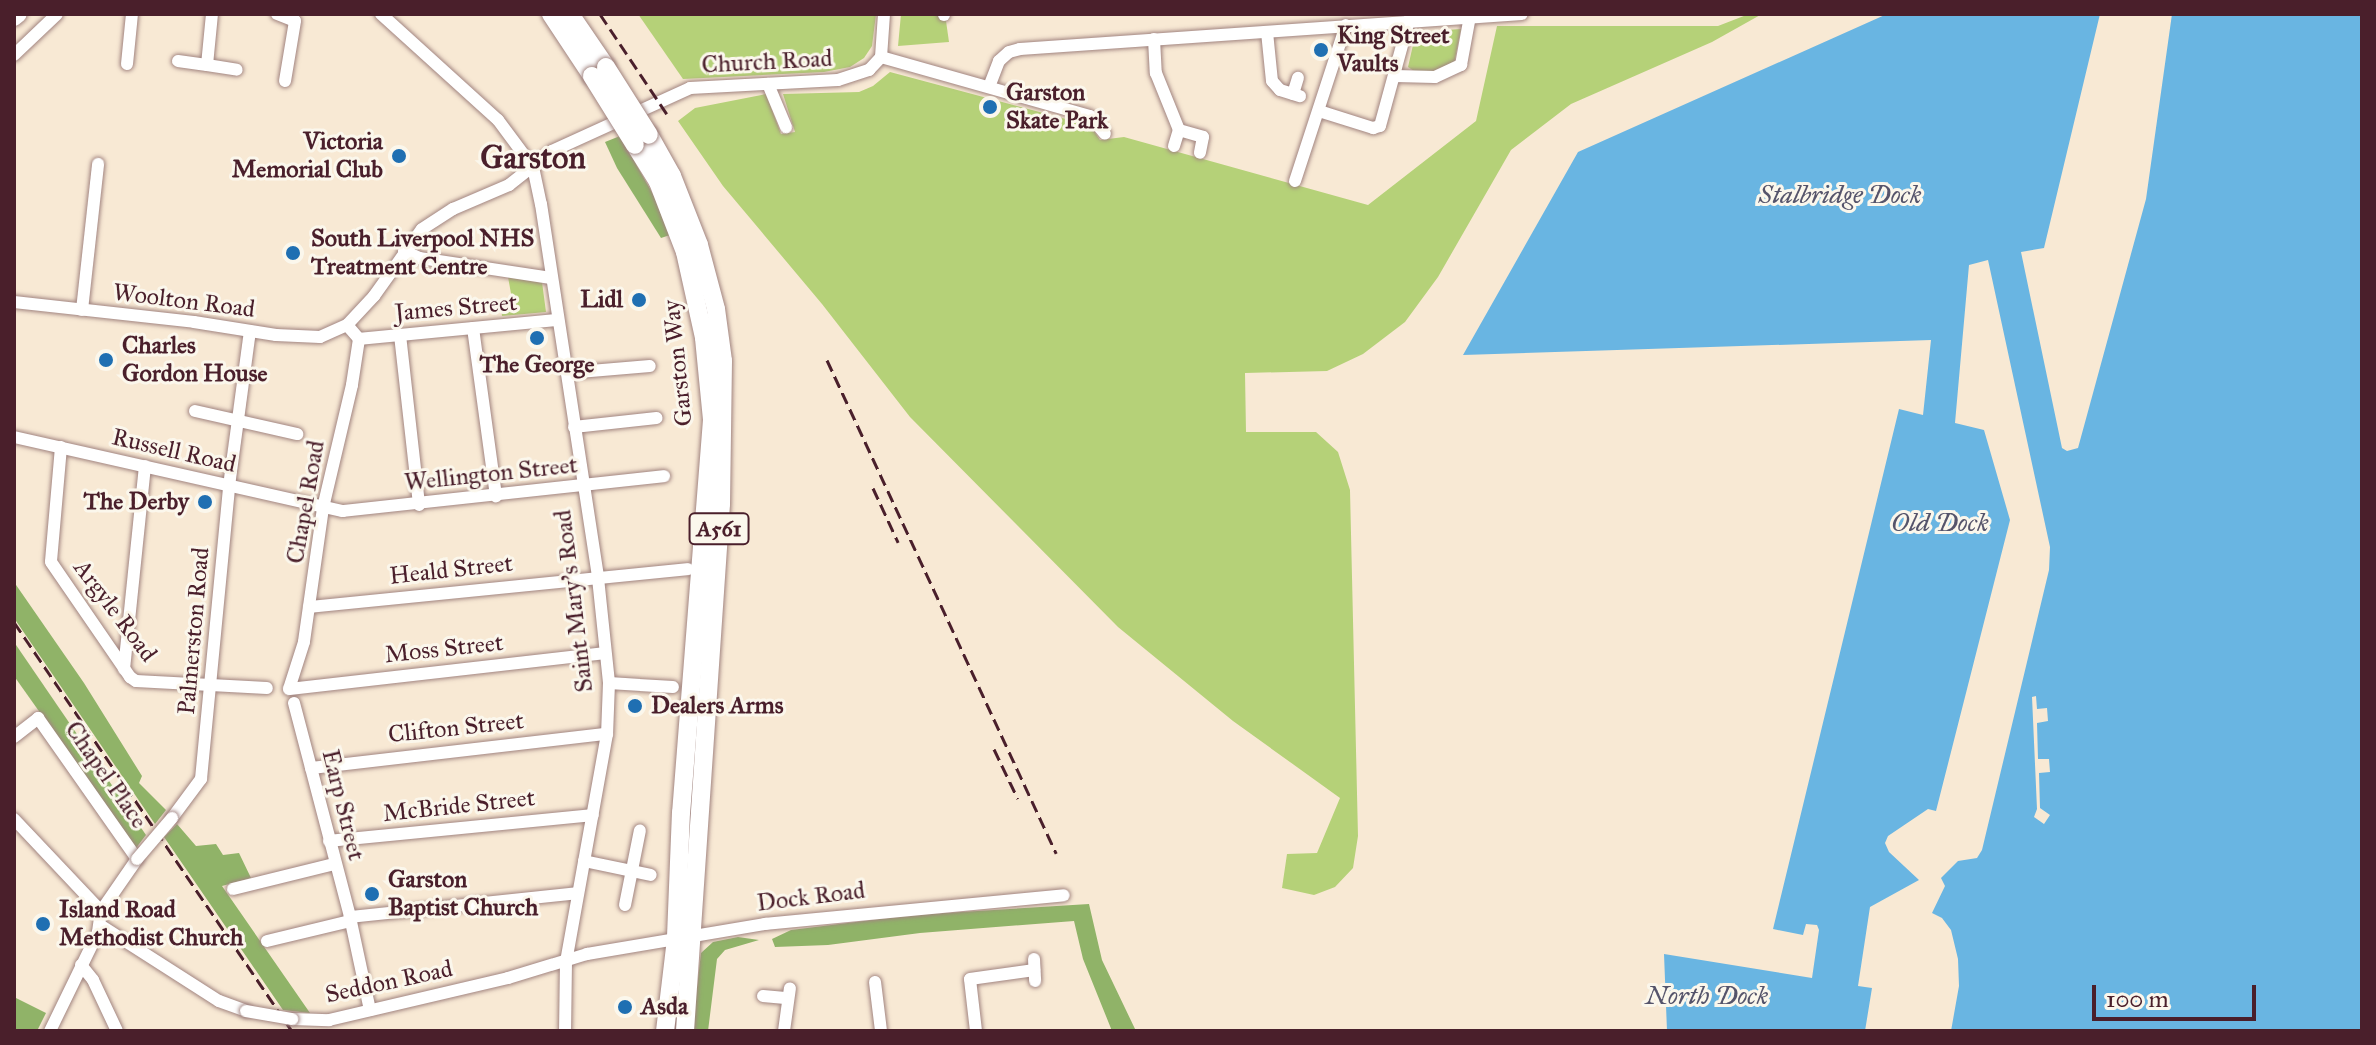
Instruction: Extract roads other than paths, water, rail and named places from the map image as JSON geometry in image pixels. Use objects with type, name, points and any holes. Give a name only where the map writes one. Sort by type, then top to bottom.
[{"type":"highway","name":"Garston Way","points":[[551,14],[599,72]]},
{"type":"highway","name":"Garston Way","points":[[570,14],[599,72],[642,140],[685,252],[704,338],[712,420],[681,812],[685,1031]]},
{"type":"highway","name":"Garston Way","points":[[665,1031],[685,937]]},
{"type":"main road","points":[[14,18],[19,14]]},
{"type":"street","points":[[14,55],[57,14]]},
{"type":"street","points":[[127,64],[132,14]]},
{"type":"street","points":[[207,65],[212,14]]},
{"type":"street","points":[[277,14],[300,18],[285,81]]},
{"type":"street","points":[[381,14],[480,102],[516,141],[533,167]]},
{"type":"street","points":[[884,14],[881,57],[1090,116],[1105,134]]},
{"type":"street","points":[[1287,14],[1288,30]]},
{"type":"street","points":[[989,87],[999,61],[1009,52],[1522,14]]},
{"type":"street","points":[[1395,76],[1435,77],[1461,65],[1470,16]]},
{"type":"street","points":[[1319,111],[1373,128],[1380,126],[1409,20]]},
{"type":"street","points":[[1313,176],[1297,176],[1346,25]]},
{"type":"street","points":[[1267,32],[1272,81],[1280,90],[1297,95],[1298,78]]},
{"type":"street","points":[[1154,39],[1156,73],[1179,130],[1174,146]]},
{"type":"street","name":"Church Road","points":[[347,325],[374,296],[404,251],[432,222],[453,209],[509,185],[552,151],[690,88],[854,78],[869,70],[881,57]]},
{"type":"street","points":[[178,61],[237,70]]},
{"type":"street","points":[[768,84],[786,127]]},
{"type":"street","points":[[1179,130],[1203,137],[1200,153]]},
{"type":"street","points":[[82,310],[98,164]]},
{"type":"street","name":"Saint Mary's Road","points":[[533,167],[598,578],[609,683],[607,734],[566,962],[565,1031]]},
{"type":"street","points":[[404,251],[420,258],[551,278]]},
{"type":"street","name":"Woolton Road","points":[[14,302],[320,337],[347,325]]},
{"type":"street","name":"James Street","points":[[359,339],[558,320]]},
{"type":"street","points":[[347,325],[359,339]]},
{"type":"street","points":[[473,328],[496,496]]},
{"type":"street","name":"Palmerston Road","points":[[137,859],[201,779],[229,486],[250,331]]},
{"type":"street","points":[[400,335],[419,505]]},
{"type":"street","name":"Chapel Road","points":[[289,689],[304,642],[323,508],[352,385],[359,339]]},
{"type":"street","points":[[567,373],[650,366]]},
{"type":"street","points":[[195,411],[297,434]]},
{"type":"street","points":[[574,427],[657,418]]},
{"type":"street","name":"Russell Road","points":[[14,437],[323,508]]},
{"type":"street","name":"Argyle Road","points":[[61,447],[51,562],[124,669],[136,681],[267,688]]},
{"type":"street","points":[[124,669],[145,466]]},
{"type":"street","name":"Wellington Street","points":[[323,508],[357,511],[664,476]]},
{"type":"street","name":"Heald Street","points":[[309,607],[688,569]]},
{"type":"street","name":"Moss Street","points":[[289,689],[604,653]]},
{"type":"street","points":[[609,683],[673,687]]},
{"type":"street","name":"Earp Street","points":[[294,703],[350,919],[370,1010]]},
{"type":"street","name":"Chapel Place","points":[[14,737],[38,718],[137,859]]},
{"type":"street","name":"Clifton Street","points":[[311,768],[607,734]]},
{"type":"street","name":"McBride Street","points":[[329,841],[593,815]]},
{"type":"street","name":"Seddon Road","points":[[14,819],[100,918],[219,1001],[246,1011],[331,1026],[370,1010],[566,962]]},
{"type":"street","points":[[625,905],[640,830]]},
{"type":"street","points":[[50,1031],[100,918],[137,859]]},
{"type":"street","points":[[584,861],[651,875]]},
{"type":"street","points":[[233,889],[334,864]]},
{"type":"street","points":[[267,941],[350,919],[578,893]]},
{"type":"street","name":"Dock Road","points":[[566,962],[587,954],[835,914],[1064,895]]},
{"type":"street","points":[[81,965],[93,980],[117,1031]]},
{"type":"street","points":[[976,1031],[970,979],[1034,970]]},
{"type":"street","points":[[875,982],[881,1031]]},
{"type":"street","points":[[763,996],[789,993],[784,1031]]},
{"type":"water","points":[[1887,14],[2100,14],[2044,248],[2021,252],[2062,448],[2067,451],[2078,448],[2146,199],[2172,14],[2362,14],[2362,1031],[1951,1031],[1959,986],[1958,959],[1951,930],[1942,918],[1932,913],[1945,886],[1941,878],[1958,861],[1977,858],[1982,850],[2049,570],[2050,547],[1988,260],[1969,265],[1955,423],[1984,430],[2010,520],[1936,811],[1928,809],[1888,836],[1885,843],[1889,852],[1919,880],[1870,907],[1858,986],[1872,988],[1865,1031],[1667,1031],[1664,954],[1812,978],[1819,930],[1817,925],[1806,924],[1803,935],[1773,929],[1899,409],[1923,415],[1931,340],[1463,355],[1578,152]]},
{"type":"railway","points":[[600,14],[669,117]]},
{"type":"railway","points":[[827,360],[1056,853]]},
{"type":"railway","points":[[873,488],[898,542]]},
{"type":"railway","points":[[14,622],[292,1031]]},
{"type":"railway","points":[[994,749],[1018,799]]},
{"type":"place","name":"King Street Vaults","points":[[1321,50]]},
{"type":"place","name":"Garston Skate Park","points":[[990,107]]},
{"type":"place","name":"Victoria Memorial Club","points":[[399,156]]},
{"type":"place","name":"South Liverpool NHS Treatment Centre","points":[[293,253]]},
{"type":"place","name":"Lidl","points":[[639,300]]},
{"type":"place","name":"The George","points":[[537,338]]},
{"type":"place","name":"Charles Gordon House","points":[[106,360]]},
{"type":"place","name":"The Derby","points":[[205,502]]},
{"type":"place","name":"Dealers Arms","points":[[635,706]]},
{"type":"place","name":"Garston Baptist Church","points":[[372,894]]},
{"type":"place","name":"Island Road Methodist Church","points":[[43,924]]},
{"type":"place","name":"Asda","points":[[625,1007]]},
{"type":"district","name":"Garston","points":[[533,158]]},
{"type":"water label","name":"Stalbridge Dock","points":[[1840,195]]},
{"type":"water label","name":"Old Dock","points":[[1940,523]]},
{"type":"water label","name":"North Dock","points":[[1707,996]]}]
